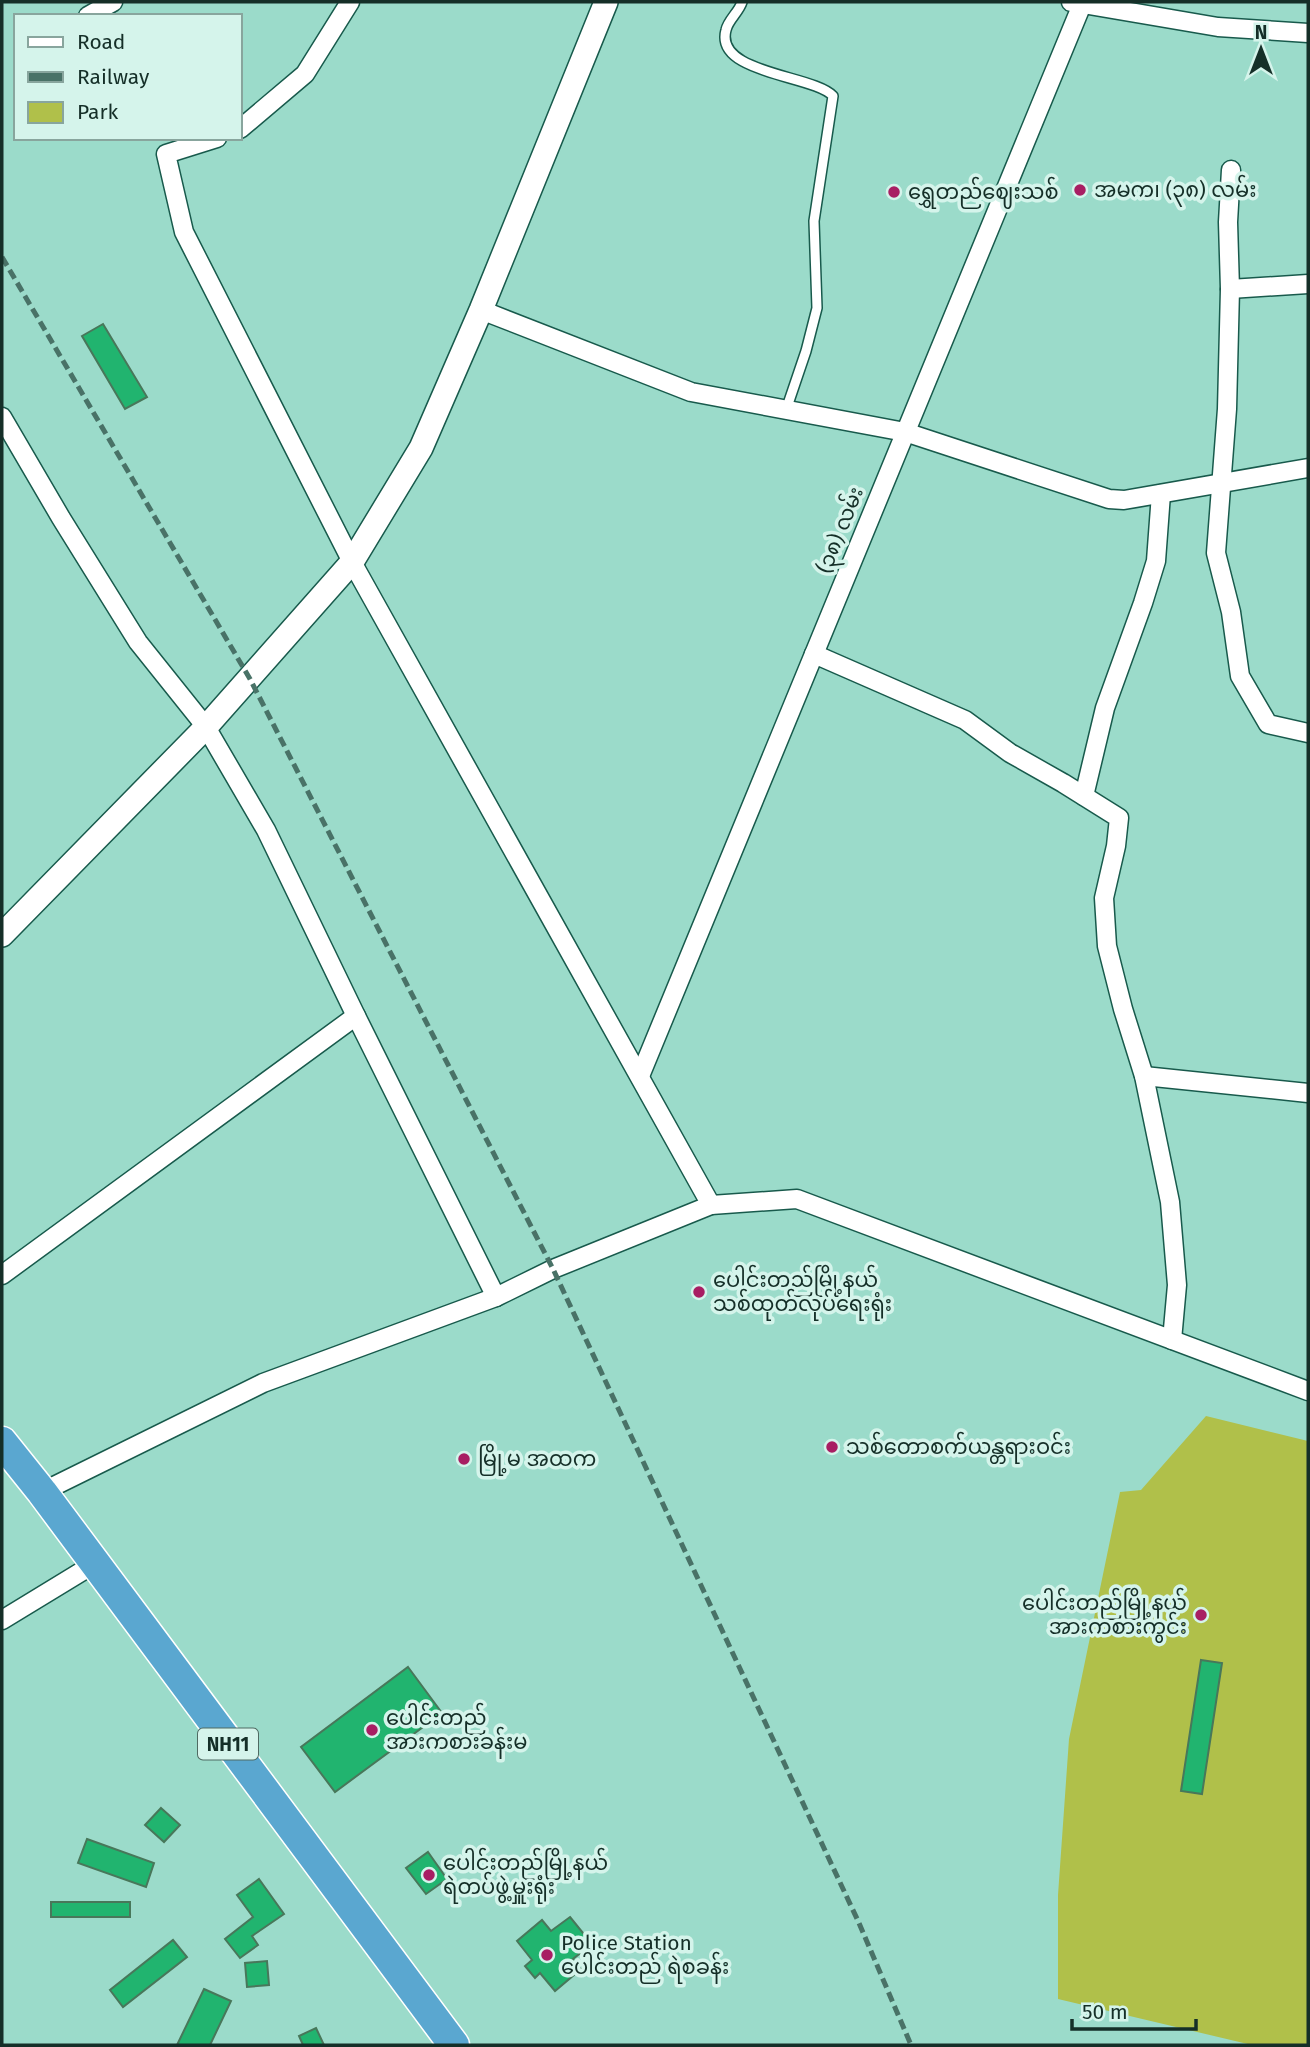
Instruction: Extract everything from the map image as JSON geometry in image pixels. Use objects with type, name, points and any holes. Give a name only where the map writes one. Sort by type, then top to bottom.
[{"type":"highway","name":"NH11","points":[[2,1442],[454,2045]]},
{"type":"street","points":[[92,14],[113,2]]},
{"type":"street","points":[[242,128],[305,74],[350,2]]},
{"type":"street","points":[[2,935],[206,727],[352,562],[421,448],[481,310],[606,2]]},
{"type":"street","points":[[1079,2],[1218,27],[1308,33]]},
{"type":"street","name":"(၃၈) လမ်း","points":[[640,1076],[1079,2]]},
{"type":"street","points":[[211,140],[166,154],[184,232],[352,562],[711,1205]]},
{"type":"street","points":[[1231,170],[1228,222],[1230,289],[1227,408],[1216,553],[1231,612],[1240,676],[1268,724],[1308,733]]},
{"type":"street","points":[[1230,289],[1308,284]]},
{"type":"street","points":[[481,310],[691,392],[905,432],[1109,499],[1124,500],[1308,468]]},
{"type":"street","points":[[2,417],[138,642],[206,727],[266,830],[496,1297]]},
{"type":"street","points":[[1084,796],[1105,708],[1156,561],[1161,494]]},
{"type":"street","points":[[814,654],[965,720],[1010,753],[1119,818],[1116,846],[1104,898],[1107,946],[1144,1076],[1170,1202],[1177,1285],[1172,1340]]},
{"type":"street","points":[[2,1275],[356,1016]]},
{"type":"street","points":[[1144,1076],[1308,1093]]},
{"type":"street","points":[[42,1492],[263,1383],[496,1297],[553,1269],[711,1205],[797,1199],[1308,1391]]},
{"type":"street","points":[[2,1620],[94,1564]]},
{"type":"lane","points":[[742,2],[740,10],[726,28],[725,40],[735,58],[784,78],[827,89],[833,96],[814,221],[817,308],[786,410]]},
{"type":"green space","name":"‌ပေါင်းတည်မြို့နယ် အားကစားကွင်း","points":[[1206,1416],[1308,1441],[1308,2045],[1252,2045],[1058,1999],[1058,1895],[1069,1739],[1120,1492],[1141,1490]]},
{"type":"building","points":[[103,324],[147,397],[125,409],[82,336]]},
{"type":"building","points":[[1201,1660],[1222,1663],[1202,1794],[1181,1791]]},
{"type":"building","name":"ပေါင်းတည် အားကစားခန်းမ","points":[[408,1667],[442,1713],[335,1792],[301,1747]]},
{"type":"building","points":[[161,1808],[180,1825],[164,1842],[145,1825]]},
{"type":"building","points":[[87,1839],[154,1863],[146,1887],[78,1863]]},
{"type":"building","points":[[428,1852],[447,1879],[426,1894],[406,1868]]},
{"type":"building","points":[[259,1879],[284,1914],[252,1936],[258,1945],[240,1958],[225,1939],[253,1917],[237,1895]]},
{"type":"building","points":[[51,1902],[130,1902],[130,1917],[51,1917]]},
{"type":"building","points":[[570,1917],[592,1944],[573,1959],[581,1969],[555,1991],[540,1973],[535,1978],[525,1966],[532,1960],[517,1941],[542,1920],[551,1931]]},
{"type":"building","points":[[173,1940],[187,1957],[123,2007],[110,1990]]},
{"type":"building","points":[[267,1961],[269,1985],[247,1987],[245,1963]]},
{"type":"building","points":[[204,1989],[231,2001],[210,2045],[177,2045]]},
{"type":"building","points":[[316,2028],[324,2045],[303,2045],[299,2036]]},
{"type":"railway","points":[[2,257],[250,679],[553,1269],[859,1923],[911,2045]]},
{"type":"place","name":"အမက၊ (၃၈) လမ်း","points":[[1080,190]]},
{"type":"place","name":"ရွှေတည်ဈေးသစ်","points":[[894,192]]},
{"type":"place","name":"ပေါင်းတည်မြို့နယ် သစ်ထုတ်လုပ်ရေးရုံး","points":[[699,1292]]},
{"type":"place","name":"သစ်တောစက်ယန္တရားဝင်း","points":[[832,1447]]},
{"type":"place","name":"မြို့မ အထက","points":[[464,1459]]},
{"type":"place","name":"‌ပေါင်းတည်မြို့နယ် အားကစားကွင်း","points":[[1201,1615]]},
{"type":"place","name":"ပေါင်းတည် အားကစားခန်းမ","points":[[372,1730]]},
{"type":"place","name":"ပေါင်းတည်မြို့နယ် ရဲတပ်ဖွဲ့မှူးရုံး","points":[[429,1875]]},
{"type":"place","name":"Police Station ပေါင်းတည် ရဲစခန်း","points":[[547,1955]]}]
